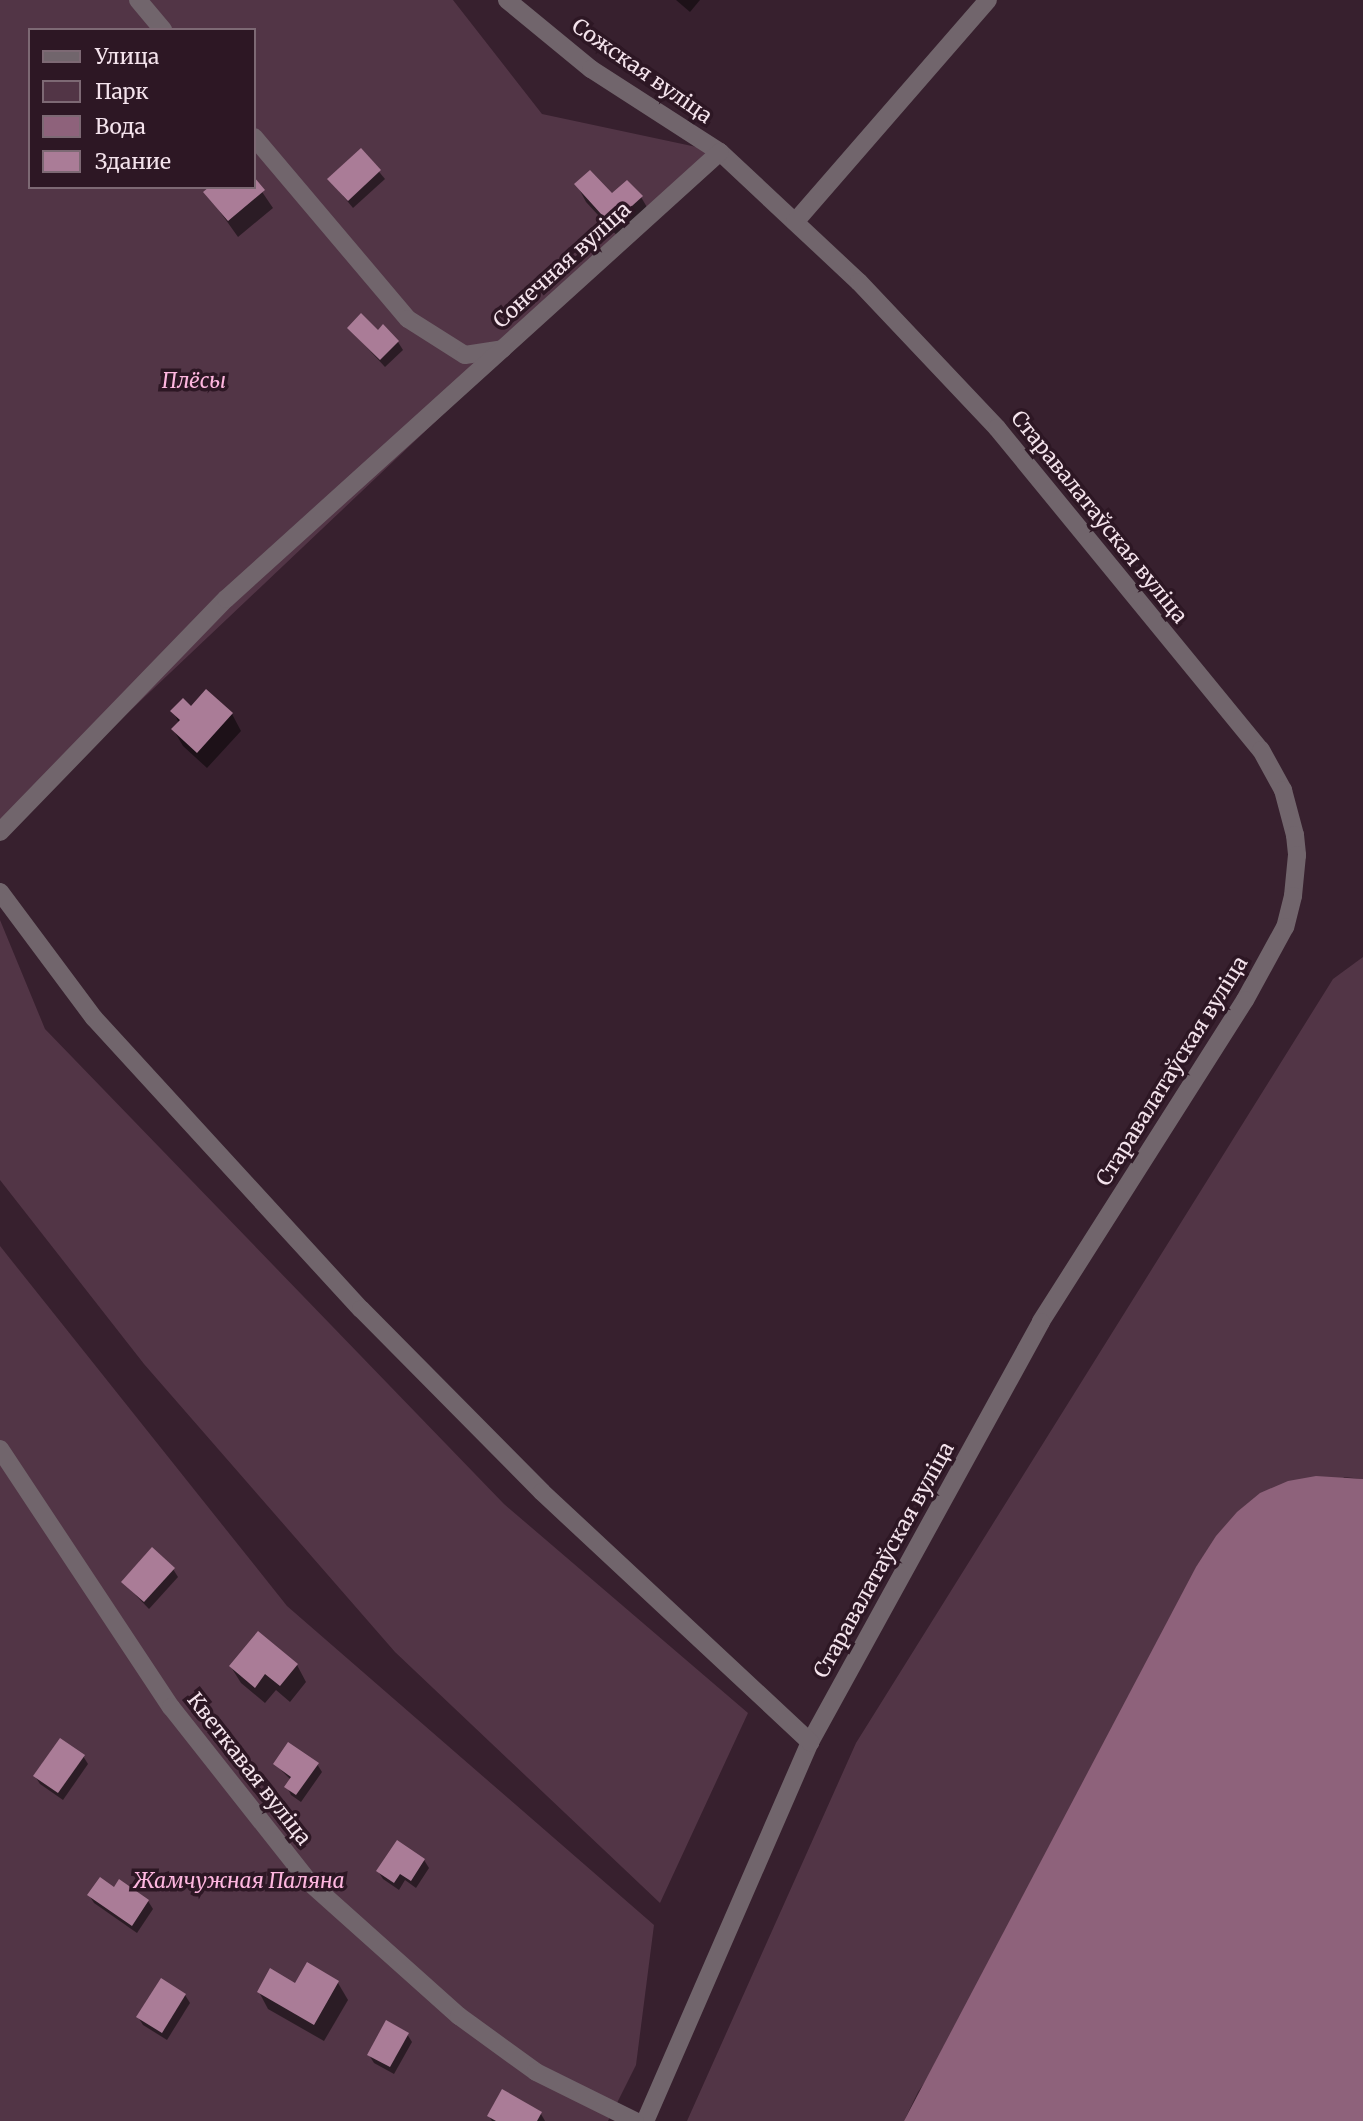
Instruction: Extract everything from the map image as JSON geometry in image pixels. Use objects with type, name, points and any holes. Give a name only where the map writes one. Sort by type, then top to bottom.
[{"type":"street","points":[[138,0],[161,28]]},
{"type":"street","name":"Сожская вуліца","points":[[507,0],[591,69],[720,152]]},
{"type":"street","points":[[795,222],[988,0]]},
{"type":"street","name":"Сонечная вуліца","points":[[256,139],[408,319],[465,355],[503,349],[720,152]]},
{"type":"street","name":"Старавалатаўская вуліца","points":[[645,2121],[810,1742],[1041,1322],[1245,999],[1285,927],[1293,896],[1297,855],[1283,790],[1261,750],[998,428],[859,282],[720,152]]},
{"type":"street","points":[[0,832],[226,599],[503,349]]},
{"type":"street","points":[[0,892],[94,1017],[360,1309],[541,1492],[810,1742]]},
{"type":"street","name":"Кветкавая вуліца","points":[[0,1448],[171,1707],[309,1882],[459,2016],[536,2072],[635,2121]]},
{"type":"green space","name":"Плёсы","points":[[0,0],[453,0],[542,114],[720,152],[0,834]]},
{"type":"green space","points":[[0,920],[45,1029],[504,1504],[748,1713],[660,1903],[395,1652],[144,1364],[0,1180]]},
{"type":"green space","points":[[1363,957],[1363,1479],[1344,1477],[918,2092],[904,2121],[687,2121],[856,1743],[1333,979]]},
{"type":"green space","name":"Жамчужная Паляна","points":[[0,1246],[287,1606],[654,1925],[636,2065],[608,2121],[0,2121]]},
{"type":"water","points":[[1316,1476],[1363,1479],[1363,2121],[904,2121],[1196,1567],[1216,1536],[1237,1512],[1260,1493],[1288,1481]]},
{"type":"building","points":[[361,148],[381,170],[348,201],[327,179]]},
{"type":"building","points":[[590,170],[612,193],[627,180],[643,196],[611,225],[574,184]]},
{"type":"building","points":[[256,179],[265,190],[228,221],[203,192],[207,189],[256,189]]},
{"type":"building","points":[[361,313],[378,330],[383,324],[399,341],[380,360],[347,328]]},
{"type":"building","points":[[206,689],[233,713],[197,753],[171,729],[180,720],[170,711],[183,698],[191,706]]},
{"type":"building","points":[[152,1547],[175,1568],[144,1602],[121,1582]]},
{"type":"building","points":[[258,1631],[298,1664],[280,1686],[265,1674],[255,1688],[229,1666]]},
{"type":"building","points":[[60,1738],[85,1755],[58,1793],[33,1776]]},
{"type":"building","points":[[288,1742],[319,1763],[296,1795],[284,1787],[291,1777],[273,1764]]},
{"type":"building","points":[[397,1840],[425,1859],[411,1881],[400,1874],[394,1883],[376,1871]]},
{"type":"building","points":[[100,1877],[114,1887],[119,1879],[149,1900],[132,1926],[87,1895]]},
{"type":"building","points":[[307,1962],[339,1981],[314,2025],[257,1992],[270,1968],[295,1983]]},
{"type":"building","points":[[161,1978],[186,1994],[162,2033],[136,2017]]},
{"type":"building","points":[[386,2020],[409,2033],[390,2067],[367,2055]]},
{"type":"building","points":[[502,2089],[542,2112],[537,2121],[496,2121],[487,2116]]}]
